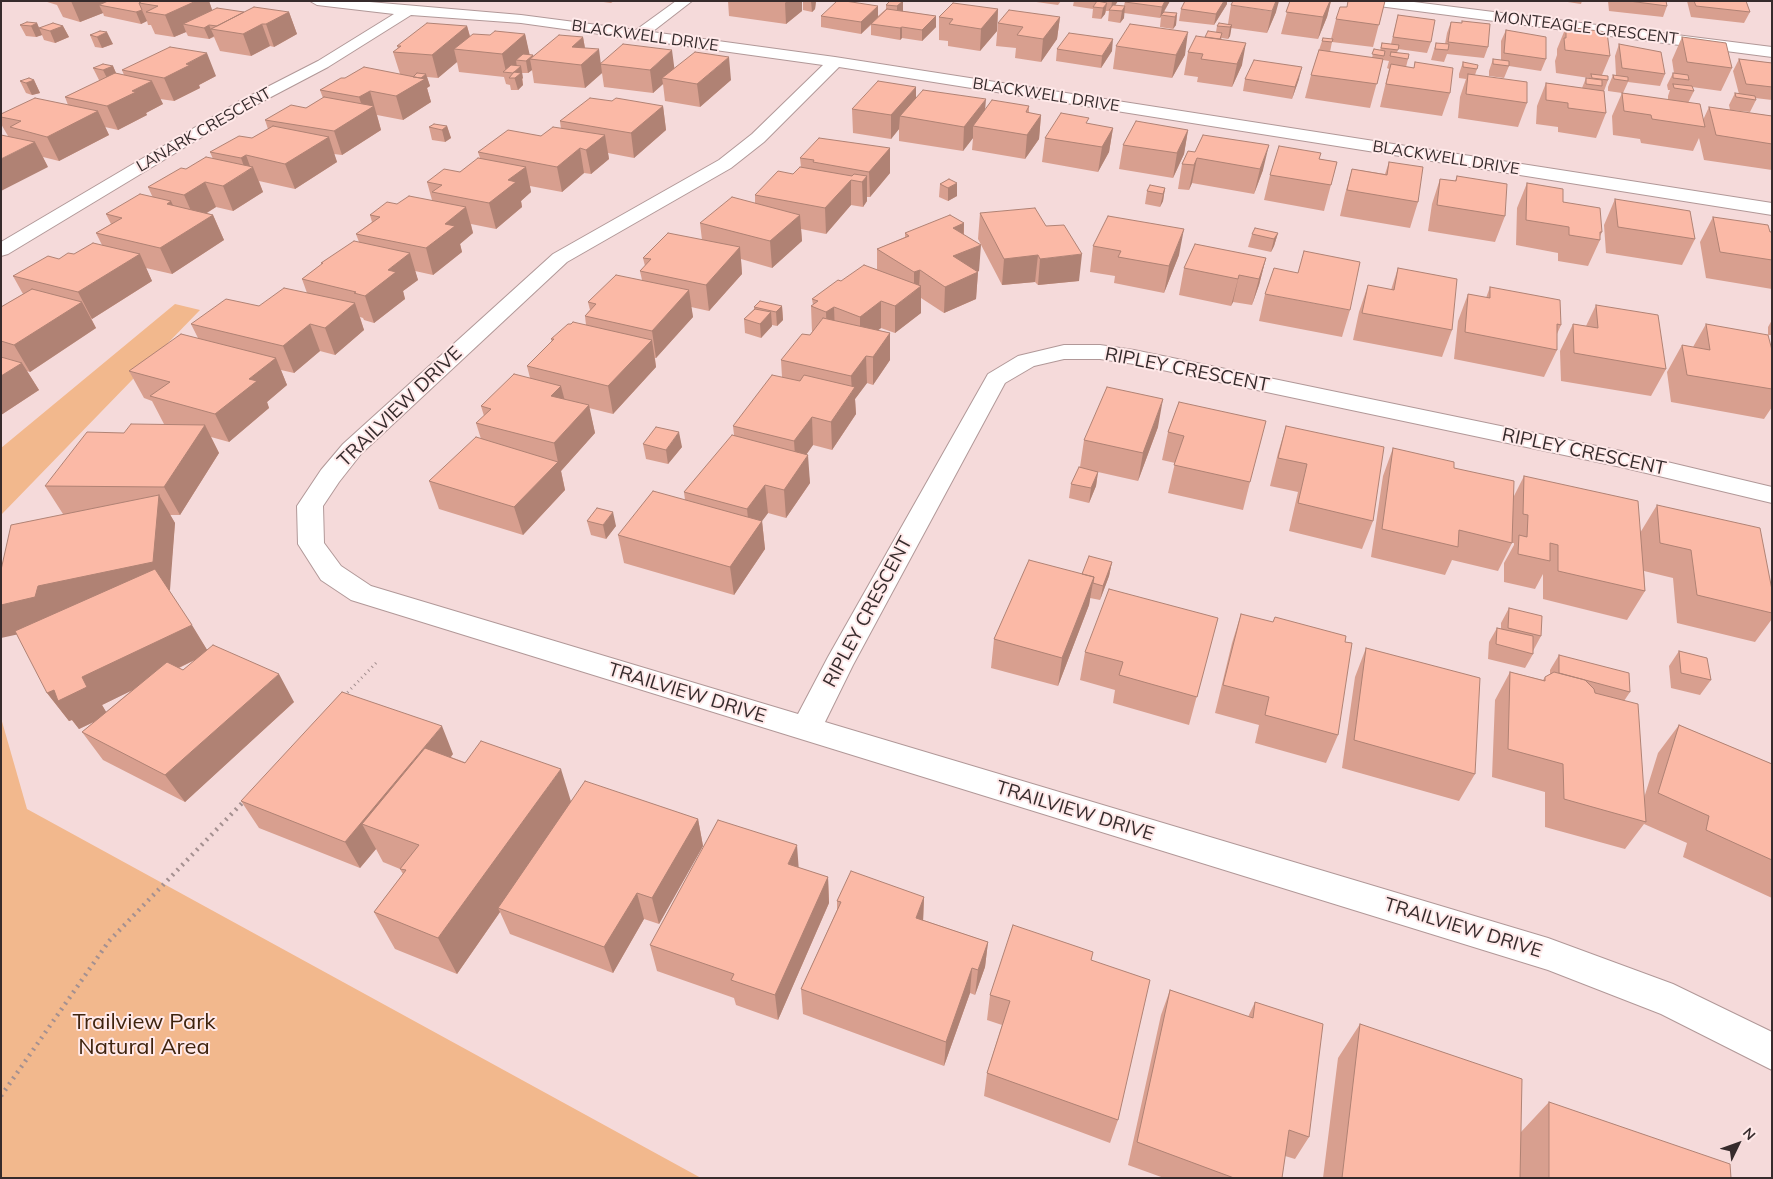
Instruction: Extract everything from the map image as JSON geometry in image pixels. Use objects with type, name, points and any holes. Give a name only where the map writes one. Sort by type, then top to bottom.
[{"type":"street","name":"BLACKWELL DRIVE","points":[[317,1],[408,11],[521,19],[640,34],[835,62],[1772,209]]},
{"type":"street","points":[[640,34],[685,1]]},
{"type":"street","name":"MONTEAGLE CRESCENT","points":[[1371,1],[1772,52]]},
{"type":"street","name":"LANARK CRESCENT","points":[[1,250],[235,110],[322,64],[408,11]]},
{"type":"street","name":"TRAILVIEW DRIVE","points":[[835,62],[758,138],[725,164],[560,258],[352,449],[330,476],[310,506],[311,544],[331,573],[362,593],[1548,954],[1673,1001],[1772,1052]]},
{"type":"street","name":"RIPLEY CRESCENT","points":[[806,729],[838,665],[996,378],[1026,361],[1064,352],[1100,352],[1134,357],[1621,459],[1772,495]]},
{"type":"path","points":[[343,698],[377,662]]},
{"type":"path","points":[[1,1096],[110,941],[247,798]]},
{"type":"green space","points":[[175,304],[200,310],[1,515],[1,448]]},
{"type":"green space","name":"Trailview Park Natural Area","points":[[1,718],[27,809],[701,1178],[1,1178]]},
{"type":"building","points":[[108,1],[142,1],[139,3],[142,10],[136,12],[99,5]]},
{"type":"building","points":[[142,1],[196,1],[165,15],[146,12],[158,6],[139,3]]},
{"type":"building","points":[[837,1],[878,6],[861,22],[821,16]]},
{"type":"building","points":[[890,1],[903,1],[897,6],[886,5]]},
{"type":"building","points":[[1097,1],[1107,3],[1103,8],[1093,7]]},
{"type":"building","points":[[1125,1],[1165,1],[1162,7]]},
{"type":"building","points":[[1185,1],[1224,1],[1216,14],[1181,9]]},
{"type":"building","points":[[1233,1],[1276,1],[1272,11],[1231,5]]},
{"type":"building","points":[[1290,1],[1330,1],[1323,17],[1286,12]]},
{"type":"building","points":[[1348,1],[1385,1],[1379,25],[1336,19],[1340,7],[1347,7]]},
{"type":"building","points":[[1629,1],[1666,1],[1667,6]]},
{"type":"building","points":[[1694,1],[1746,1],[1750,12],[1696,6]]},
{"type":"building","points":[[953,3],[998,9],[981,29],[949,24],[953,19],[939,17]]},
{"type":"building","points":[[1113,5],[1125,6],[1122,11],[1109,10]]},
{"type":"building","points":[[254,7],[289,12],[243,34],[211,29]]},
{"type":"building","points":[[217,8],[244,12],[217,26],[209,25],[204,28],[183,24]]},
{"type":"building","points":[[887,9],[936,16],[922,30],[871,24]]},
{"type":"building","points":[[1009,10],[1060,17],[1043,39],[1017,35],[1023,27],[998,23]]},
{"type":"building","points":[[1164,12],[1177,13],[1175,17],[1161,15]]},
{"type":"building","points":[[1398,15],[1435,20],[1431,42],[1393,37]]},
{"type":"building","points":[[1462,21],[1490,24],[1488,47],[1448,42],[1451,22],[1462,23]]},
{"type":"building","points":[[27,22],[37,23],[31,26],[20,25]]},
{"type":"building","points":[[53,23],[63,26],[50,31],[39,28]]},
{"type":"building","points":[[427,23],[467,26],[432,55],[393,52],[401,46],[397,46]]},
{"type":"building","points":[[1219,23],[1232,25],[1230,27],[1217,26]]},
{"type":"building","points":[[1130,24],[1188,32],[1176,55],[1116,46]]},
{"type":"building","points":[[1566,27],[1607,32],[1610,56],[1565,50],[1564,38],[1566,38]]},
{"type":"building","points":[[1506,30],[1546,37],[1546,59],[1504,53]]},
{"type":"building","points":[[100,31],[107,32],[97,37],[90,35]]},
{"type":"building","points":[[495,31],[525,34],[502,54],[454,49],[473,34],[490,35]]},
{"type":"building","points":[[1208,31],[1222,33],[1220,39],[1205,37]]},
{"type":"building","points":[[1069,33],[1113,39],[1102,56],[1057,49]]},
{"type":"building","points":[[559,35],[583,37],[572,47],[599,49],[581,65],[530,59]]},
{"type":"building","points":[[1196,36],[1246,43],[1237,64],[1201,59],[1203,54],[1188,52]]},
{"type":"building","points":[[1682,37],[1726,43],[1732,68],[1687,62]]},
{"type":"building","points":[[1323,38],[1333,39],[1332,42],[1322,41]]},
{"type":"building","points":[[1382,43],[1399,45],[1398,50],[1381,48]]},
{"type":"building","points":[[1436,43],[1449,44],[1448,50],[1435,49]]},
{"type":"building","points":[[623,44],[672,50],[650,70],[600,64]]},
{"type":"building","points":[[1619,44],[1661,52],[1665,74],[1622,68]]},
{"type":"building","points":[[170,47],[207,53],[186,64],[190,65],[164,78],[122,70]]},
{"type":"building","points":[[1374,49],[1385,51],[1384,56],[1372,54]]},
{"type":"building","points":[[1319,50],[1383,59],[1377,84],[1311,75]]},
{"type":"building","points":[[695,52],[729,57],[697,84],[662,78]]},
{"type":"building","points":[[1391,52],[1409,54],[1408,59],[1390,56]]},
{"type":"building","points":[[523,54],[533,55],[526,61],[516,60]]},
{"type":"building","points":[[1493,59],[1509,61],[1509,66],[1493,64]]},
{"type":"building","points":[[1739,59],[1772,63],[1772,87],[1746,84]]},
{"type":"building","points":[[1254,60],[1302,67],[1295,87],[1245,79]]},
{"type":"building","points":[[1415,62],[1453,68],[1450,93],[1386,84],[1391,64],[1414,68]]},
{"type":"building","points":[[1463,62],[1478,65],[1477,69],[1463,67]]},
{"type":"building","points":[[103,64],[113,66],[103,70],[93,68]]},
{"type":"building","points":[[511,65],[521,66],[513,73],[503,72]]},
{"type":"building","points":[[364,67],[425,79],[396,96],[370,91],[359,97],[320,90]]},
{"type":"building","points":[[514,72],[521,73],[515,78],[509,78]]},
{"type":"building","points":[[115,73],[152,81],[132,91],[136,92],[107,106],[65,97]]},
{"type":"building","points":[[417,73],[426,74],[421,78],[413,77]]},
{"type":"building","points":[[1673,73],[1688,75],[1689,80],[1673,78]]},
{"type":"building","points":[[1468,74],[1527,82],[1527,103],[1466,94]]},
{"type":"building","points":[[1591,74],[1608,76],[1608,80],[1592,78]]},
{"type":"building","points":[[1613,75],[1628,77],[1628,81],[1614,79]]},
{"type":"building","points":[[29,78],[34,80],[26,83],[20,81]]},
{"type":"building","points":[[1586,78],[1602,80],[1602,86],[1586,84]]},
{"type":"building","points":[[878,81],[916,87],[891,115],[852,109]]},
{"type":"building","points":[[1546,83],[1604,91],[1606,113],[1568,108],[1568,103],[1546,100]]},
{"type":"building","points":[[1673,84],[1692,86],[1694,91],[1674,88]]},
{"type":"building","points":[[923,90],[986,99],[964,127],[900,116]]},
{"type":"building","points":[[1622,93],[1700,104],[1705,127],[1652,119],[1651,115],[1624,111]]},
{"type":"building","points":[[1735,93],[1755,96],[1756,100],[1736,97]]},
{"type":"building","points":[[324,97],[374,106],[334,131],[265,120],[291,105],[306,108]]},
{"type":"building","points":[[35,98],[98,111],[47,137],[10,127],[21,121],[1,117],[1,114]]},
{"type":"building","points":[[590,98],[612,101],[616,98],[663,106],[631,133],[560,121]]},
{"type":"building","points":[[992,100],[1029,106],[1026,112],[1041,115],[1027,135],[973,126]]},
{"type":"building","points":[[1709,107],[1772,116],[1772,144],[1716,135]]},
{"type":"building","points":[[1061,113],[1089,118],[1086,123],[1113,128],[1102,147],[1045,138]]},
{"type":"building","points":[[1136,121],[1188,130],[1177,153],[1123,145]]},
{"type":"building","points":[[434,124],[447,126],[442,130],[429,127]]},
{"type":"building","points":[[273,126],[329,137],[285,164],[246,155],[241,158],[210,152],[239,136],[252,138]]},
{"type":"building","points":[[553,127],[605,135],[586,150],[580,148],[557,167],[478,152],[508,130],[541,136]]},
{"type":"building","points":[[1,135],[35,142],[1,159]]},
{"type":"building","points":[[1203,135],[1269,145],[1260,169],[1197,158],[1194,165],[1182,164],[1188,151],[1195,152]]},
{"type":"building","points":[[819,138],[890,148],[869,172],[800,158]]},
{"type":"building","points":[[1279,146],[1321,153],[1319,159],[1337,162],[1331,185],[1270,175]]},
{"type":"building","points":[[206,157],[253,167],[223,186],[205,182],[184,195],[148,187],[181,168],[186,169]]},
{"type":"building","points":[[478,158],[526,167],[508,180],[516,182],[489,203],[432,192],[442,185],[427,182],[444,169],[460,172]]},
{"type":"building","points":[[1389,162],[1423,167],[1418,202],[1347,190],[1352,169],[1387,175]]},
{"type":"building","points":[[800,167],[852,176],[854,174],[867,176],[862,182],[851,180],[825,208],[755,195],[778,171],[793,174]]},
{"type":"building","points":[[1457,176],[1507,184],[1505,216],[1437,205],[1440,179],[1456,181]]},
{"type":"building","points":[[949,179],[957,183],[948,188],[940,184]]},
{"type":"building","points":[[1527,183],[1563,189],[1563,202],[1600,208],[1602,232],[1600,232],[1600,240],[1569,235],[1569,227],[1526,220]]},
{"type":"building","points":[[1150,185],[1165,188],[1163,194],[1147,191]]},
{"type":"building","points":[[140,194],[171,201],[167,204],[213,215],[160,248],[96,233],[122,218],[106,214]]},
{"type":"building","points":[[409,196],[466,207],[445,224],[455,226],[426,248],[356,234],[380,217],[370,215],[387,202],[397,204]]},
{"type":"building","points":[[732,197],[800,215],[770,241],[700,223]]},
{"type":"building","points":[[1615,199],[1690,211],[1695,239],[1618,227]]},
{"type":"building","points":[[1035,208],[1046,226],[1064,225],[1082,254],[1040,259],[1038,255],[1004,259],[980,213]]},
{"type":"building","points":[[950,215],[964,223],[953,228],[981,245],[953,256],[978,272],[945,287],[920,270],[914,272],[877,249],[909,236],[905,233]]},
{"type":"building","points":[[1108,216],[1184,229],[1169,266],[1118,257],[1121,251],[1093,246]]},
{"type":"building","points":[[1713,217],[1768,225],[1770,232],[1772,232],[1772,260],[1720,252]]},
{"type":"building","points":[[1255,228],[1278,233],[1274,239],[1252,234]]},
{"type":"building","points":[[668,233],[740,247],[706,285],[640,271],[651,259],[643,258]]},
{"type":"building","points":[[354,241],[410,253],[388,270],[396,272],[365,296],[354,293],[356,292],[302,279],[323,263],[321,263]]},
{"type":"building","points":[[93,243],[140,254],[78,292],[13,276],[48,256],[59,259],[68,253],[74,254]]},
{"type":"building","points":[[1195,244],[1266,258],[1259,279],[1239,275],[1238,279],[1184,268]]},
{"type":"building","points":[[1304,251],[1360,262],[1350,310],[1265,294],[1274,268],[1298,273]]},
{"type":"building","points":[[864,265],[921,286],[895,306],[881,301],[860,317],[834,307],[826,312],[811,306],[818,301],[812,299],[838,280],[841,281]]},
{"type":"building","points":[[1398,268],[1457,279],[1452,330],[1362,313],[1368,285],[1394,290]]},
{"type":"building","points":[[616,275],[689,290],[652,331],[585,316],[596,304],[588,302]]},
{"type":"building","points":[[1490,287],[1560,300],[1561,325],[1557,324],[1557,350],[1465,332],[1468,294],[1490,298]]},
{"type":"building","points":[[284,288],[355,303],[325,328],[310,324],[283,346],[191,324],[226,299],[259,306]]},
{"type":"building","points":[[32,289],[82,302],[14,345],[1,341],[1,307]]},
{"type":"building","points":[[760,301],[782,306],[776,312],[754,307]]},
{"type":"building","points":[[1596,305],[1658,315],[1666,369],[1574,353],[1573,324],[1598,328]]},
{"type":"building","points":[[755,309],[771,312],[760,324],[744,319]]},
{"type":"building","points":[[823,318],[890,333],[873,357],[866,356],[851,376],[781,360],[802,334],[810,335]]},
{"type":"building","points":[[573,322],[652,340],[608,386],[527,366],[554,339],[551,339]]},
{"type":"building","points":[[1706,324],[1768,335],[1772,350],[1772,389],[1687,375],[1682,345],[1710,350]]},
{"type":"building","points":[[181,334],[276,358],[249,379],[257,381],[215,414],[150,396],[170,382],[129,371]]},
{"type":"building","points":[[1,357],[22,363],[1,376]]},
{"type":"building","points":[[514,374],[561,386],[551,396],[589,405],[554,443],[476,423],[491,409],[481,406]]},
{"type":"building","points":[[772,375],[800,381],[804,375],[855,387],[831,422],[812,417],[794,441],[733,426]]},
{"type":"building","points":[[1107,387],[1163,399],[1143,453],[1084,440]]},
{"type":"building","points":[[1179,402],[1266,421],[1250,482],[1174,465],[1184,436],[1168,432]]},
{"type":"building","points":[[131,424],[205,425],[164,487],[45,486],[87,432],[124,433]]},
{"type":"building","points":[[1286,426],[1384,447],[1373,521],[1298,503],[1307,464],[1278,458]]},
{"type":"building","points":[[656,427],[679,432],[666,450],[643,444]]},
{"type":"building","points":[[732,435],[808,455],[784,490],[765,485],[747,509],[684,492]]},
{"type":"building","points":[[476,437],[558,462],[514,507],[429,481]]},
{"type":"building","points":[[1393,448],[1454,462],[1454,468],[1514,481],[1512,543],[1459,530],[1458,547],[1382,529]]},
{"type":"building","points":[[1079,467],[1098,472],[1091,488],[1071,484]]},
{"type":"building","points":[[1524,476],[1638,501],[1645,591],[1558,571],[1558,545],[1550,543],[1550,561],[1518,554],[1519,535],[1527,537],[1528,515],[1523,514]]},
{"type":"building","points":[[653,491],[762,521],[730,567],[618,535]]},
{"type":"building","points":[[159,495],[153,562],[38,586],[35,597],[1,605],[1,570],[11,525]]},
{"type":"building","points":[[1657,505],[1760,528],[1772,590],[1772,613],[1697,595],[1691,550],[1660,543]]},
{"type":"building","points":[[597,508],[613,512],[603,525],[587,521]]},
{"type":"building","points":[[1089,556],[1112,562],[1103,586],[1093,583],[1094,577],[1082,574]]},
{"type":"building","points":[[1029,560],[1094,577],[1062,658],[994,639]]},
{"type":"building","points":[[155,569],[192,625],[82,677],[87,687],[58,701],[54,690],[47,693],[15,631]]},
{"type":"building","points":[[1109,589],[1218,618],[1197,697],[1119,675],[1123,662],[1085,652]]},
{"type":"building","points":[[1509,608],[1542,616],[1541,636],[1508,628]]},
{"type":"building","points":[[1241,614],[1273,622],[1275,617],[1346,636],[1345,642],[1352,643],[1338,735],[1265,715],[1269,697],[1223,685]]},
{"type":"building","points":[[1497,628],[1533,636],[1533,654],[1496,644]]},
{"type":"building","points":[[213,645],[279,674],[165,775],[82,732],[167,662],[183,670]]},
{"type":"building","points":[[1366,648],[1480,678],[1475,774],[1354,740]]},
{"type":"building","points":[[1679,651],[1707,658],[1711,680],[1681,673]]},
{"type":"building","points":[[1559,655],[1629,673],[1630,692],[1559,673]]},
{"type":"building","points":[[1510,672],[1545,681],[1545,677],[1554,672],[1585,680],[1594,689],[1595,693],[1638,704],[1646,822],[1564,799],[1563,764],[1508,749]]},
{"type":"building","points":[[342,692],[442,726],[345,842],[241,801]]},
{"type":"building","points":[[1679,725],[1772,764],[1772,860],[1706,830],[1709,816],[1658,793]]},
{"type":"building","points":[[481,741],[561,769],[438,938],[374,912],[406,870],[400,869],[419,845],[362,824],[425,748],[465,763]]},
{"type":"building","points":[[585,781],[698,819],[652,898],[637,893],[604,947],[498,908]]},
{"type":"building","points":[[718,820],[797,845],[788,864],[828,877],[775,995],[731,980],[734,974],[650,945]]},
{"type":"building","points":[[851,871],[924,897],[916,918],[988,942],[978,970],[972,968],[946,1042],[801,989],[841,902],[837,901]]},
{"type":"building","points":[[1013,925],[1093,952],[1091,960],[1150,980],[1118,1120],[987,1073],[1010,1001],[990,995]]},
{"type":"building","points":[[1170,990],[1253,1018],[1255,1002],[1323,1024],[1309,1137],[1289,1130],[1282,1178],[1234,1178],[1137,1142]]},
{"type":"building","points":[[1360,1024],[1522,1079],[1520,1178],[1342,1178]]},
{"type":"building","points":[[1549,1102],[1730,1164],[1731,1178],[1549,1178]]}]
